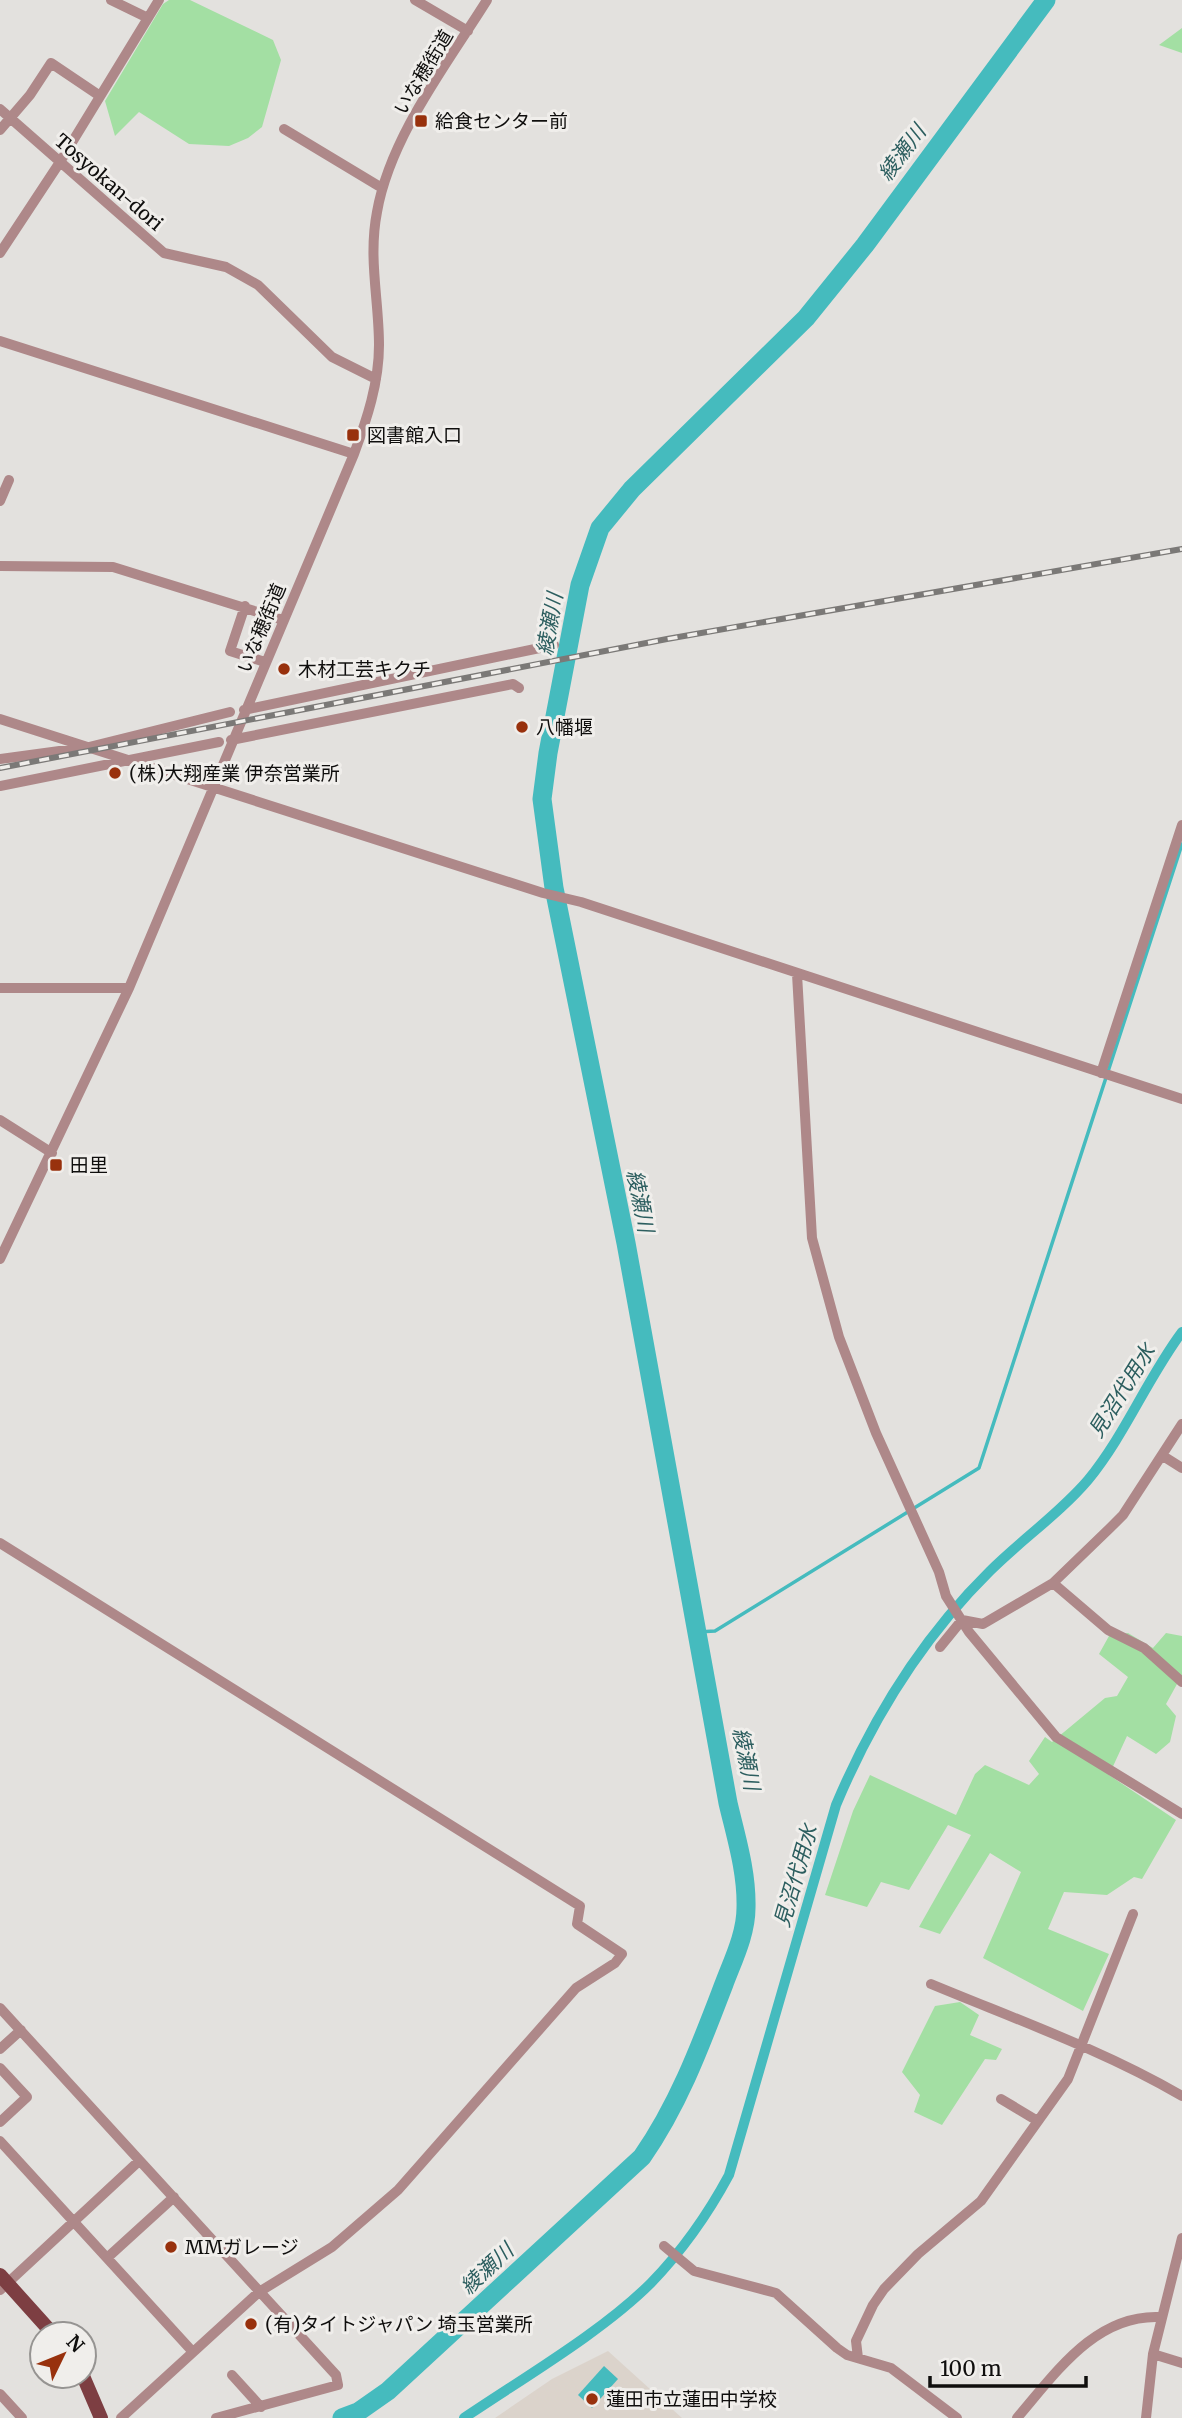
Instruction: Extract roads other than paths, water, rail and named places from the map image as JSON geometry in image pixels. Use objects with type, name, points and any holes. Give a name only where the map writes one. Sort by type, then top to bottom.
[{"type":"main road","points":[[3,2283],[39,2320]]},
{"type":"main road","points":[[89,2390],[101,2418]]},
{"type":"street","points":[[111,0],[148,18]]},
{"type":"street","points":[[0,253],[60,162],[159,0]]},
{"type":"street","points":[[415,0],[468,32]]},
{"type":"street","name":"いな穂街道","points":[[0,1259],[129,988],[244,709],[354,454],[376,379],[379,331],[372,257],[382,188],[398,147],[487,0]]},
{"type":"street","points":[[0,130],[51,63],[100,96]]},
{"type":"street","name":"Tosyokan-dori","points":[[0,109],[164,253],[226,267],[258,285],[332,357],[376,379]]},
{"type":"street","points":[[284,129],[382,188]]},
{"type":"street","points":[[0,341],[354,454]]},
{"type":"street","points":[[0,501],[9,480]]},
{"type":"street","points":[[0,566],[113,568],[245,606],[283,620]]},
{"type":"street","points":[[245,606],[230,651],[265,662]]},
{"type":"street","points":[[244,709],[554,645]]},
{"type":"street","points":[[231,740],[513,684],[519,688]]},
{"type":"street","points":[[0,759],[89,747],[230,712]]},
{"type":"street","points":[[0,719],[543,893],[581,902],[1182,1099]]},
{"type":"street","points":[[0,786],[219,743]]},
{"type":"street","points":[[1101,1073],[1182,825]]},
{"type":"street","points":[[797,974],[814,1246],[839,1336],[862,1397],[951,1604],[1018,1694],[1056,1737],[1182,1814]]},
{"type":"street","points":[[0,988],[129,988]]},
{"type":"street","points":[[0,1120],[52,1153]]},
{"type":"street","points":[[961,1617],[983,1624],[1053,1583],[1123,1515],[1182,1424]]},
{"type":"street","points":[[1163,1456],[1182,1468]]},
{"type":"street","points":[[0,1543],[580,1906],[577,1924],[621,1954],[614,1963],[576,1987],[384,2203],[332,2247],[259,2292],[121,2418]]},
{"type":"street","points":[[1053,1583],[1097,1622],[1144,1648],[1182,1682]]},
{"type":"street","points":[[940,1647],[961,1617]]},
{"type":"street","points":[[858,2358],[856,2341],[873,2305],[884,2290],[918,2254],[981,2201],[1036,2120],[1068,2079],[1083,2047],[1133,1914]]},
{"type":"street","points":[[930,1984],[1083,2047],[1181,2094]]},
{"type":"street","points":[[0,2008],[336,2375],[338,2385],[216,2418]]},
{"type":"street","points":[[0,2049],[21,2030]]},
{"type":"street","points":[[0,2068],[27,2097],[0,2122]]},
{"type":"street","points":[[1001,2099],[1036,2120]]},
{"type":"street","points":[[0,2141],[192,2351]]},
{"type":"street","points":[[3,2283],[139,2161]]},
{"type":"street","points":[[107,2258],[174,2197]]},
{"type":"street","points":[[1146,2418],[1160,2317],[1182,2238]]},
{"type":"street","points":[[666,2248],[680,2261],[703,2275],[776,2292],[794,2306],[816,2332],[847,2355],[891,2368],[957,2418]]},
{"type":"street","points":[[1017,2418],[1089,2338],[1148,2317],[1160,2317]]},
{"type":"street","points":[[1153,2354],[1182,2363]]},
{"type":"street","points":[[232,2375],[261,2407]]},
{"type":"street","points":[[0,2394],[22,2418]]},
{"type":"water","points":[[604,2366],[618,2379],[592,2408],[578,2395]]},
{"type":"waterway","name":"綾瀬川","points":[[342,2418],[358,2412],[388,2391],[642,2157],[667,2116],[707,2029],[735,1956],[745,1918],[743,1868],[728,1803],[626,1243],[554,888],[542,799],[548,753],[580,585],[600,528],[632,489],[806,318],[865,245],[1046,0]]},
{"type":"waterway","points":[[697,1632],[715,1631],[979,1468],[1182,844]]},
{"type":"waterway","name":"見沼代用水","points":[[464,2418],[561,2354],[631,2301],[662,2271],[703,2218],[729,2175],[836,1805],[866,1741],[901,1680],[942,1623],[990,1571],[1088,1480],[1182,1332]]},
{"type":"railway","points":[[0,768],[667,639],[1182,549]]},
{"type":"place","name":"給食センター前","points":[[421,121]]},
{"type":"place","name":"図書館入口","points":[[353,435]]},
{"type":"place","name":"木材工芸キクチ","points":[[284,669]]},
{"type":"place","name":"八幡堰","points":[[522,727]]},
{"type":"place","name":"(株)大翔産業 伊奈営業所","points":[[115,773]]},
{"type":"place","name":"田里","points":[[56,1165]]},
{"type":"place","name":"MMガレージ","points":[[171,2247]]},
{"type":"place","name":"(有)タイトジャパン 埼玉営業所","points":[[251,2324]]},
{"type":"place","name":"蓮田市立蓮田中学校","points":[[592,2399]]}]
